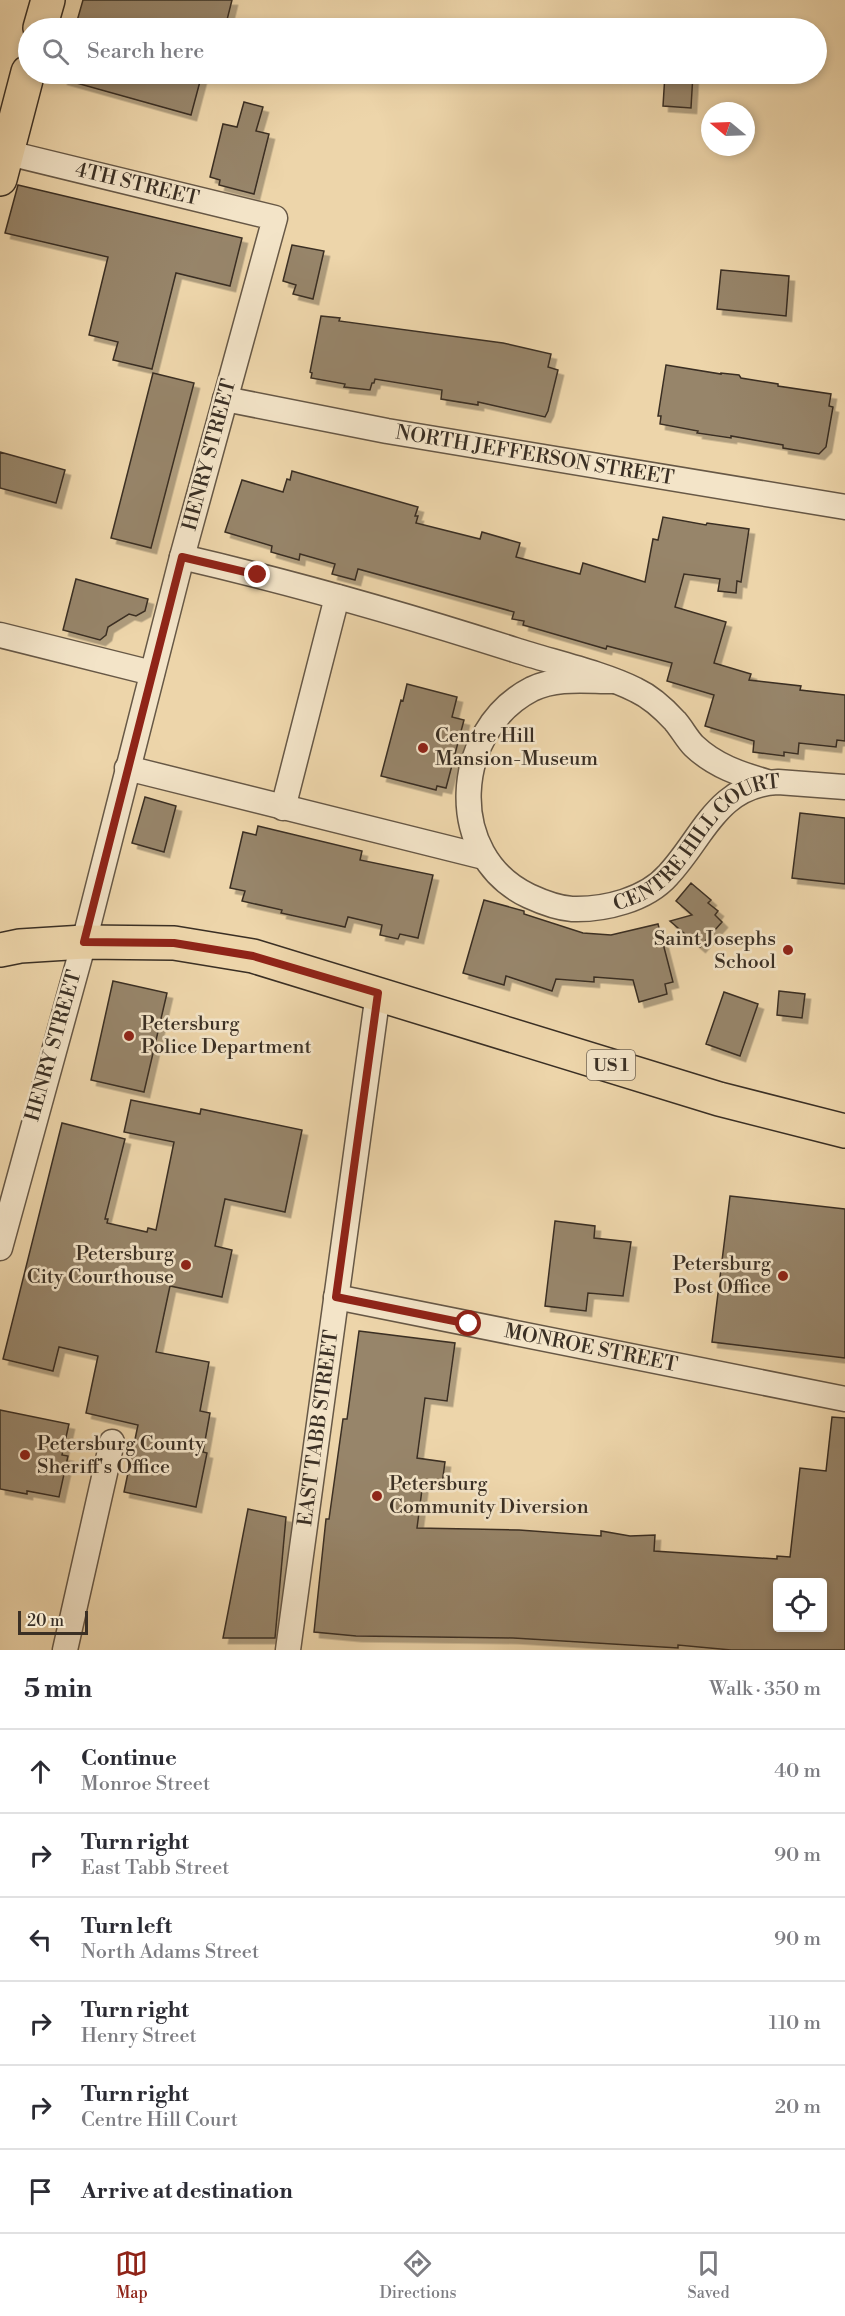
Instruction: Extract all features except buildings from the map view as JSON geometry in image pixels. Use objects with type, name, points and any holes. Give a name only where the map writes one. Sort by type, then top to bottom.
[{"type":"main road","points":[[43,18],[48,0]]},
{"type":"main road","points":[[2,161],[24,84]]},
{"type":"main road","name":"US 1","points":[[0,950],[20,946],[84,942],[174,943],[253,956],[719,1099],[845,1131]]},
{"type":"street","name":"4TH STREET","points":[[2,161],[275,218]]},
{"type":"street","name":"HENRY STREET","points":[[0,1248],[84,942],[182,557],[275,218]]},
{"type":"street","name":"NORTH JEFFERSON STREET","points":[[225,399],[387,430],[845,507]]},
{"type":"street","name":"CENTRE HILL COURT","points":[[182,557],[338,597],[484,640],[636,690],[657,704],[693,745],[712,761],[734,772],[767,782]]},
{"type":"street","points":[[283,808],[338,597]]},
{"type":"street","points":[[0,635],[152,673]]},
{"type":"street","name":"CENTRE HILL COURT","points":[[612,681],[557,681],[525,693],[493,721],[479,743],[469,790],[470,822],[477,845],[484,857],[499,876],[517,890],[544,903],[569,909],[595,909],[621,903],[648,891],[667,877],[717,810],[740,791],[767,782]]},
{"type":"street","points":[[127,768],[484,857]]},
{"type":"street","points":[[767,782],[845,787]]},
{"type":"street","name":"EAST TABB STREET","points":[[288,1650],[378,993]]},
{"type":"street","name":"MONROE STREET","points":[[336,1297],[845,1399]]},
{"type":"street","points":[[65,1650],[112,1442]]},
{"type":"place","name":"Centre Hill Mansion-Museum","points":[[423,748]]},
{"type":"place","name":"Saint Josephs School","points":[[788,950]]},
{"type":"place","name":"Petersburg Police Department","points":[[129,1036]]},
{"type":"place","name":"Petersburg City Courthouse","points":[[186,1265]]},
{"type":"place","name":"Petersburg Post Office","points":[[783,1276]]},
{"type":"place","name":"Petersburg County Sheriff's Office","points":[[25,1455]]},
{"type":"place","name":"Petersburg Community Diversion","points":[[377,1496]]},
{"type":"route","points":[[258,575],[182,557],[84,942],[174,943],[253,956],[378,993],[336,1297],[469,1324]]}]
